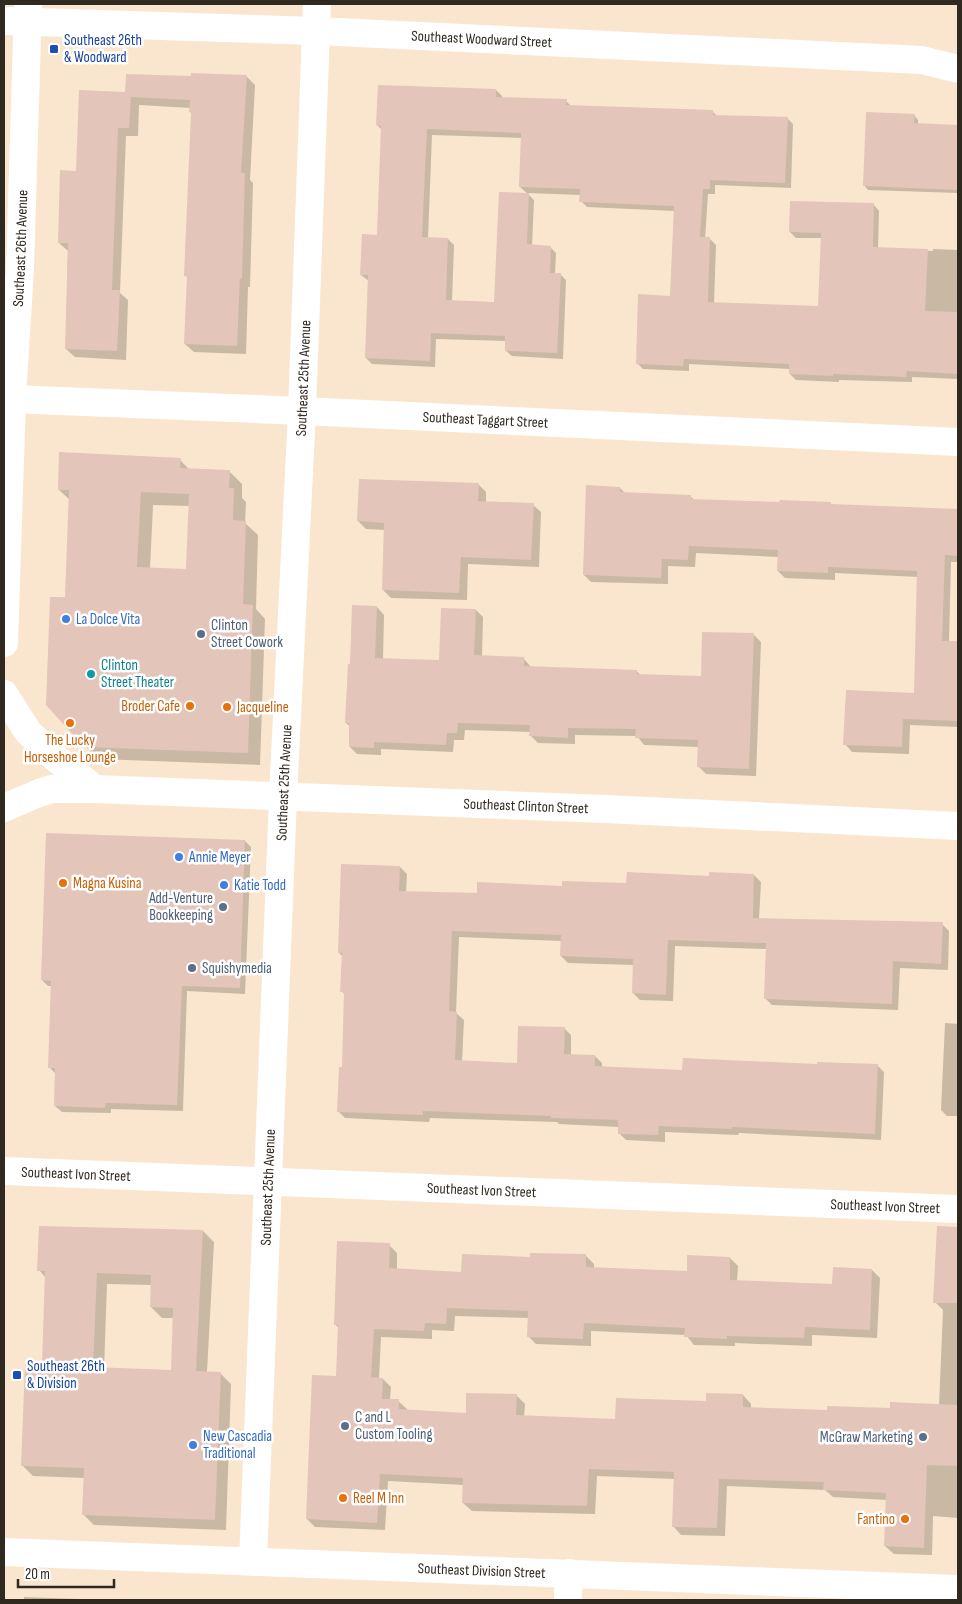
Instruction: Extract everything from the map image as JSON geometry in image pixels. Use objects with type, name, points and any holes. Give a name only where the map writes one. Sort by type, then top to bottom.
[{"type":"street","name":"Southeast 25th Avenue","points":[[253,1562],[283,797],[302,410],[317,4]]},
{"type":"street","name":"Southeast Woodward Street","points":[[20,16],[922,60],[958,69]]},
{"type":"street","name":"Southeast 26th Avenue","points":[[4,643],[12,399],[20,269],[20,16]]},
{"type":"street","name":"Southeast Taggart Street","points":[[12,399],[302,410],[958,442]]},
{"type":"street","points":[[4,694],[28,732],[54,757],[95,789]]},
{"type":"street","name":"Southeast Clinton Street","points":[[4,808],[52,789],[95,789],[606,809],[958,826]]},
{"type":"street","name":"Southeast Ivon Street","points":[[4,1170],[958,1209]]},
{"type":"street","name":"Southeast Division Street","points":[[4,1552],[958,1589]]},
{"type":"street","points":[[568,1600],[569,1573]]},
{"type":"building","points":[[191,73],[247,75],[241,173],[245,173],[242,279],[240,278],[237,346],[184,344],[187,276],[184,276],[190,100],[131,97],[129,128],[118,128],[112,290],[120,290],[117,351],[65,349],[68,243],[58,243],[60,170],[76,171],[79,90],[125,92],[126,74],[191,76]]},
{"type":"building","points":[[378,85],[496,89],[496,97],[567,99],[566,105],[713,110],[713,115],[788,117],[785,183],[710,180],[710,189],[703,189],[700,237],[710,237],[708,302],[818,306],[821,233],[789,232],[790,201],[874,203],[873,247],[928,249],[925,311],[958,312],[958,374],[907,371],[906,377],[789,374],[789,364],[684,359],[683,366],[636,364],[638,294],[670,296],[674,206],[579,202],[580,189],[519,187],[521,133],[427,129],[422,237],[448,238],[446,300],[494,302],[499,192],[529,193],[527,244],[551,246],[550,273],[561,273],[557,353],[505,351],[505,336],[431,333],[430,361],[365,358],[368,275],[360,275],[362,234],[377,235],[381,126],[376,125]]},
{"type":"building","points":[[866,112],[915,114],[914,123],[958,125],[958,190],[863,186]]},
{"type":"building","points":[[59,452],[181,458],[180,468],[230,470],[229,488],[234,488],[233,520],[246,521],[243,604],[253,605],[248,753],[84,747],[46,705],[50,597],[65,597],[69,490],[58,490]],"holes":[[[141,492],[189,494],[186,569],[137,567]]]},
{"type":"building","points":[[359,479],[479,483],[478,501],[534,503],[531,560],[461,557],[459,593],[382,590],[384,523],[357,521]]},
{"type":"building","points":[[586,485],[620,487],[620,492],[691,495],[691,499],[779,502],[780,500],[958,509],[958,556],[945,555],[942,641],[958,641],[958,721],[903,719],[902,747],[843,745],[846,690],[914,693],[917,571],[828,567],[828,573],[777,571],[778,550],[689,546],[688,560],[662,559],[661,578],[583,575]]},
{"type":"building","points":[[352,605],[377,606],[375,658],[439,660],[441,608],[476,609],[474,655],[524,657],[524,666],[637,670],[637,674],[701,676],[702,632],[754,633],[749,769],[697,767],[698,740],[635,738],[636,729],[568,728],[568,738],[529,736],[530,725],[458,723],[457,733],[447,733],[446,745],[374,742],[374,748],[349,747],[349,723],[345,723]]},
{"type":"building","points":[[46,833],[245,840],[240,988],[182,986],[177,1105],[106,1103],[105,1108],[54,1106],[55,1068],[48,1068],[51,981],[41,980]]},
{"type":"building","points":[[341,864],[400,866],[399,891],[477,893],[477,882],[562,886],[562,881],[626,883],[627,872],[709,876],[709,872],[754,874],[753,918],[943,922],[941,964],[893,961],[892,1004],[764,999],[766,943],[668,940],[666,995],[632,993],[633,959],[560,956],[561,935],[452,931],[449,1011],[457,1012],[455,1060],[517,1063],[518,1026],[565,1027],[564,1054],[595,1055],[595,1066],[682,1070],[683,1058],[817,1064],[817,1062],[878,1064],[875,1134],[732,1127],[732,1129],[659,1126],[658,1135],[618,1134],[618,1120],[423,1111],[423,1115],[337,1112],[339,1067],[342,1067],[344,992],[340,992],[342,953],[338,953]]},
{"type":"building","points":[[39,1226],[203,1230],[196,1371],[221,1372],[215,1520],[82,1515],[84,1468],[21,1466],[25,1364],[42,1365],[45,1271],[37,1271]],"holes":[[[97,1273],[151,1275],[150,1307],[173,1308],[171,1370],[93,1367]]]},
{"type":"building","points":[[937,1226],[958,1227],[958,1303],[933,1303]]},
{"type":"building","points":[[337,1241],[390,1243],[389,1268],[461,1272],[462,1254],[530,1257],[530,1253],[586,1254],[586,1267],[687,1271],[687,1255],[730,1257],[730,1280],[832,1284],[833,1267],[872,1269],[870,1330],[805,1327],[804,1338],[727,1336],[727,1339],[684,1337],[685,1328],[584,1323],[583,1339],[527,1337],[528,1311],[447,1308],[446,1324],[425,1323],[424,1331],[374,1329],[371,1377],[383,1378],[382,1399],[399,1399],[399,1409],[466,1413],[466,1393],[517,1394],[516,1415],[615,1419],[616,1398],[706,1401],[706,1393],[743,1394],[743,1407],[827,1410],[827,1406],[890,1408],[890,1402],[958,1405],[958,1466],[927,1465],[924,1548],[884,1546],[886,1493],[823,1490],[824,1482],[719,1479],[717,1528],[672,1527],[674,1472],[589,1469],[587,1506],[462,1503],[463,1478],[380,1474],[377,1523],[306,1519],[312,1375],[336,1376],[338,1325],[334,1325]]},
{"type":"place","name":"Southeast 26th & Woodward","points":[[54,49]]},
{"type":"place","name":"La Dolce Vita","points":[[66,619]]},
{"type":"place","name":"Clinton Street Cowork","points":[[201,634]]},
{"type":"place","name":"Clinton Street Theater","points":[[91,674]]},
{"type":"place","name":"Broder Cafe","points":[[190,706]]},
{"type":"place","name":"Jacqueline","points":[[227,707]]},
{"type":"place","name":"The Lucky Horseshoe Lounge","points":[[70,723]]},
{"type":"place","name":"Annie Meyer","points":[[179,857]]},
{"type":"place","name":"Magna Kusina","points":[[63,883]]},
{"type":"place","name":"Katie Todd","points":[[224,885]]},
{"type":"place","name":"Add-Venture Bookkeeping","points":[[223,907]]},
{"type":"place","name":"Squishymedia","points":[[192,968]]},
{"type":"place","name":"Southeast 26th & Division","points":[[17,1375]]},
{"type":"place","name":"C and L Custom Tooling","points":[[345,1426]]},
{"type":"place","name":"McGraw Marketing","points":[[923,1437]]},
{"type":"place","name":"New Cascadia Traditional","points":[[193,1445]]},
{"type":"place","name":"Reel M Inn","points":[[343,1498]]},
{"type":"place","name":"Fantino","points":[[905,1519]]}]
